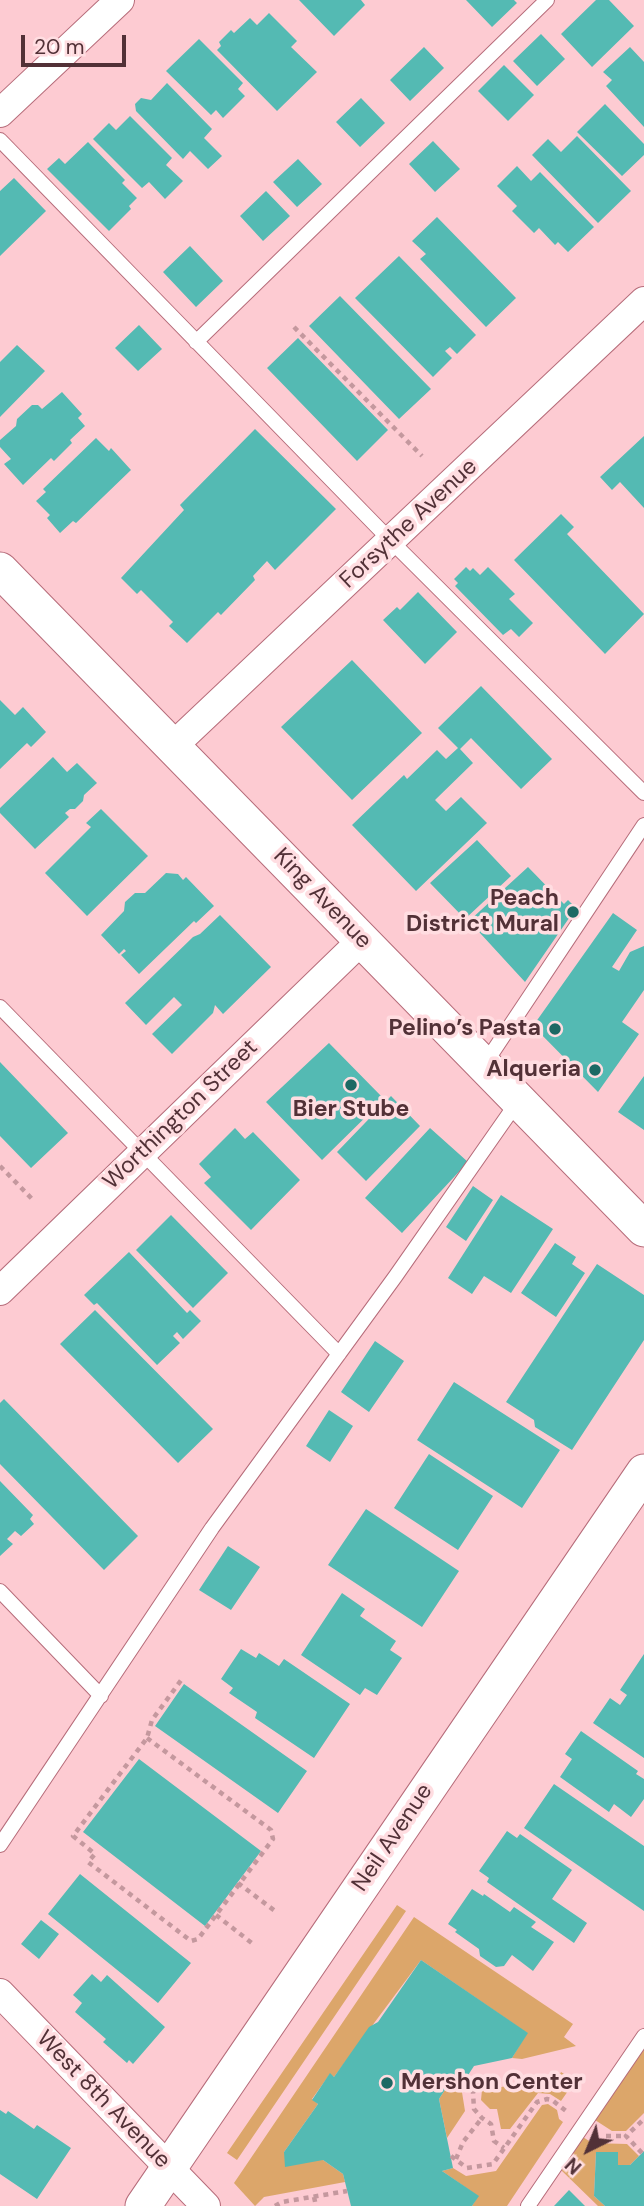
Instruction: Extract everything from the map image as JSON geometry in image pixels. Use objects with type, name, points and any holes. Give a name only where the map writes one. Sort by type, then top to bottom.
[{"type":"street","points":[[0,113],[120,0]]},
{"type":"street","name":"Forsythe Avenue","points":[[173,746],[644,301]]},
{"type":"street","name":"King Avenue","points":[[0,570],[644,1229]]},
{"type":"street","name":"Worthington Street","points":[[0,1291],[362,940]]},
{"type":"street","name":"Neil Avenue","points":[[143,2206],[644,1472]]},
{"type":"street","name":"West 8th Avenue","points":[[0,1993],[206,2206]]},
{"type":"lane","points":[[197,342],[547,0]]},
{"type":"lane","points":[[0,140],[391,541],[644,793]]},
{"type":"lane","points":[[484,1065],[644,825]]},
{"type":"lane","points":[[0,1007],[340,1354]]},
{"type":"lane","points":[[0,1845],[212,1528],[340,1354],[519,1101]]},
{"type":"lane","points":[[0,1591],[101,1696]]},
{"type":"lane","points":[[528,2206],[644,2036]]},
{"type":"path","points":[[295,327],[422,456]]},
{"type":"path","points":[[0,1166],[34,1200]]},
{"type":"path","points":[[147,1738],[271,1830],[273,1839],[198,1939],[191,1941],[88,1862],[95,1854],[73,1836],[147,1738],[152,1720],[182,1679]]},
{"type":"path","points":[[239,1883],[275,1911]]},
{"type":"path","points":[[216,1915],[253,1944]]},
{"type":"path","points":[[489,2076],[476,2085],[473,2093],[474,2109],[491,2124],[494,2141],[504,2148]]},
{"type":"path","points":[[482,2118],[453,2157],[467,2168],[493,2164],[541,2099],[552,2100],[584,2124]]},
{"type":"path","points":[[642,2153],[626,2136],[644,2119]]},
{"type":"path","points":[[275,2206],[282,2202],[347,2192]]},
{"type":"path","points":[[314,2197],[316,2206]]},
{"type":"shaded area","points":[[397,1905],[406,1911],[237,2160],[227,2153]]},
{"type":"shaded area","points":[[414,1917],[573,2024],[564,2037],[576,2046],[522,2059],[512,2058],[527,2033],[421,1960],[334,2077],[330,2074],[312,2099],[318,2104],[284,2152],[323,2160],[343,2174],[345,2182],[264,2197],[255,2206],[234,2183]]},
{"type":"shaded area","points":[[644,2047],[644,2113],[626,2131],[612,2131],[595,2120]]},
{"type":"shaded area","points":[[561,2072],[575,2081],[561,2101],[550,2094],[538,2093],[510,2129],[501,2129],[497,2109],[490,2109],[481,2100],[482,2090],[486,2087],[495,2084],[496,2088],[559,2076]]},
{"type":"shaded area","points":[[452,2079],[461,2086],[465,2111],[447,2138],[439,2099]]},
{"type":"shaded area","points":[[548,2104],[557,2110],[559,2119],[563,2122],[507,2206],[472,2206],[478,2196],[442,2171],[453,2168],[466,2176],[496,2171],[542,2105]]},
{"type":"shaded area","points":[[583,2137],[592,2143],[627,2144],[639,2156],[630,2165],[618,2165],[618,2152],[596,2152],[594,2196],[605,2206],[598,2206],[561,2170]]},
{"type":"building","points":[[299,0],[361,0],[365,5],[334,36]]},
{"type":"building","points":[[466,0],[514,0],[517,3],[492,27]]},
{"type":"building","points":[[596,0],[609,0],[634,26],[592,67],[561,34]]},
{"type":"building","points":[[269,13],[297,41],[291,47],[317,72],[277,111],[217,50],[221,46],[219,42],[231,30],[234,33],[250,18],[257,25]]},
{"type":"building","points":[[541,34],[565,59],[537,86],[513,61]]},
{"type":"building","points":[[199,39],[243,83],[238,89],[245,96],[223,118],[216,110],[211,115],[166,71]]},
{"type":"building","points":[[424,47],[444,68],[410,101],[390,80]]},
{"type":"building","points":[[630,47],[644,62],[644,127],[606,86],[612,80],[603,72]]},
{"type":"building","points":[[504,65],[534,95],[508,121],[478,91]]},
{"type":"building","points":[[167,83],[212,129],[204,138],[222,156],[208,169],[190,151],[183,159],[136,111],[135,104],[141,98],[151,100]]},
{"type":"building","points":[[361,98],[385,123],[360,147],[336,122]]},
{"type":"building","points":[[605,104],[644,144],[644,155],[622,176],[577,132]]},
{"type":"building","points":[[130,116],[172,158],[166,165],[183,181],[165,199],[149,182],[142,188],[93,139],[109,123],[116,130]]},
{"type":"building","points":[[577,136],[631,191],[598,223],[532,155],[548,139],[561,152]]},
{"type":"building","points":[[433,141],[460,169],[435,192],[409,164]]},
{"type":"building","points":[[88,142],[125,180],[122,183],[137,198],[129,206],[131,209],[109,231],[47,169],[59,158],[65,164]]},
{"type":"building","points":[[298,159],[322,184],[297,207],[273,182]]},
{"type":"building","points":[[517,166],[531,181],[540,172],[594,227],[568,252],[558,242],[555,245],[539,228],[534,233],[512,211],[517,206],[497,186]]},
{"type":"building","points":[[14,178],[46,211],[0,256],[0,191]]},
{"type":"building","points":[[266,191],[290,216],[263,241],[240,216]]},
{"type":"building","points":[[437,217],[516,298],[486,327],[420,259],[426,254],[412,241]]},
{"type":"building","points":[[190,246],[223,281],[196,307],[163,272]]},
{"type":"building","points":[[399,256],[476,335],[457,354],[450,347],[445,351],[452,358],[433,377],[355,298]]},
{"type":"building","points":[[340,296],[431,389],[399,419],[309,326]]},
{"type":"building","points":[[139,325],[162,349],[138,371],[115,348]]},
{"type":"building","points":[[298,338],[388,430],[357,461],[267,368]]},
{"type":"building","points":[[17,345],[45,371],[0,417],[0,362]]},
{"type":"building","points":[[62,392],[82,414],[78,418],[85,426],[54,461],[51,458],[23,485],[4,464],[11,459],[0,447],[0,440],[16,426],[17,419],[32,405],[38,405],[42,409]]},
{"type":"building","points":[[255,429],[336,509],[275,570],[267,561],[253,576],[255,580],[221,615],[218,612],[187,643],[169,626],[173,622],[141,590],[137,594],[121,578],[184,510],[180,505]]},
{"type":"building","points":[[644,436],[644,508],[620,482],[612,490],[600,477]]},
{"type":"building","points":[[96,438],[109,451],[111,448],[131,470],[76,523],[73,521],[60,533],[47,518],[50,515],[36,501],[46,492],[43,489]]},
{"type":"building","points":[[561,514],[574,527],[567,534],[644,614],[605,654],[514,560]]},
{"type":"building","points":[[466,567],[470,571],[473,568],[480,575],[488,567],[515,594],[509,599],[533,623],[519,637],[511,629],[503,635],[455,586],[458,583],[454,579]]},
{"type":"building","points":[[418,592],[457,632],[425,664],[383,620],[397,607],[400,610]]},
{"type":"building","points":[[352,660],[422,733],[352,800],[281,727]]},
{"type":"building","points":[[481,686],[552,759],[521,789],[471,738],[460,749],[473,763],[435,800],[446,811],[461,797],[487,823],[416,891],[352,825],[404,775],[407,779],[437,750],[446,759],[458,748],[438,728]]},
{"type":"building","points":[[0,700],[15,715],[23,707],[46,732],[31,747],[27,743],[0,769]]},
{"type":"building","points":[[53,757],[67,772],[77,763],[97,783],[84,795],[83,801],[75,809],[65,813],[69,817],[35,849],[0,813],[0,808]]},
{"type":"building","points":[[101,809],[148,856],[87,916],[45,873],[91,827],[86,823]]},
{"type":"building","points":[[477,840],[511,876],[465,919],[430,883]]},
{"type":"building","points":[[528,867],[564,904],[568,900],[576,908],[525,982],[469,921]]},
{"type":"building","points":[[166,873],[178,874],[183,880],[186,877],[214,906],[196,923],[194,921],[139,974],[121,955],[126,951],[124,949],[119,954],[101,935],[124,911],[125,902],[135,893],[145,893]]},
{"type":"building","points":[[613,913],[637,930],[612,967],[619,971],[630,952],[644,946],[644,990],[622,1022],[639,1034],[598,1092],[533,1026]]},
{"type":"building","points":[[220,915],[271,967],[223,1014],[215,1005],[213,1013],[172,1054],[152,1034],[182,1005],[174,997],[146,1025],[125,1003],[193,937]]},
{"type":"building","points":[[329,1043],[384,1099],[322,1160],[266,1102]]},
{"type":"building","points":[[0,1062],[68,1133],[31,1168],[0,1136]]},
{"type":"building","points":[[644,1076],[644,1130],[618,1112]]},
{"type":"building","points":[[391,1096],[420,1126],[366,1181],[337,1152]]},
{"type":"building","points":[[235,1128],[245,1139],[253,1132],[300,1180],[251,1230],[204,1183],[211,1177],[199,1164]]},
{"type":"building","points":[[430,1128],[468,1162],[402,1233],[365,1198]]},
{"type":"building","points":[[473,1186],[493,1200],[466,1241],[446,1227]]},
{"type":"building","points":[[501,1195],[553,1229],[511,1293],[484,1276],[472,1294],[448,1278]]},
{"type":"building","points":[[171,1215],[228,1273],[193,1308],[136,1250]]},
{"type":"building","points":[[555,1243],[576,1257],[572,1264],[585,1273],[556,1317],[521,1293]]},
{"type":"building","points":[[129,1252],[187,1313],[190,1310],[201,1321],[183,1339],[177,1332],[173,1336],[180,1343],[157,1365],[97,1303],[94,1305],[84,1295]]},
{"type":"building","points":[[597,1264],[644,1295],[644,1340],[572,1450],[535,1427],[534,1420],[506,1402]]},
{"type":"building","points":[[95,1310],[213,1429],[178,1463],[60,1344]]},
{"type":"building","points":[[375,1341],[404,1361],[369,1412],[341,1392]]},
{"type":"building","points":[[454,1382],[560,1450],[522,1508],[417,1440]]},
{"type":"building","points":[[4,1399],[138,1536],[104,1570],[0,1464],[0,1403]]},
{"type":"building","points":[[329,1410],[353,1426],[330,1462],[306,1446]]},
{"type":"building","points":[[429,1454],[493,1496],[458,1550],[394,1508]]},
{"type":"building","points":[[0,1481],[33,1515],[30,1519],[34,1524],[21,1536],[15,1531],[7,1539],[13,1544],[0,1556]]},
{"type":"building","points":[[366,1509],[459,1571],[422,1627],[328,1565]]},
{"type":"building","points":[[228,1546],[260,1567],[231,1610],[199,1590]]},
{"type":"building","points":[[342,1593],[365,1609],[360,1616],[396,1641],[390,1650],[402,1658],[377,1695],[365,1688],[360,1695],[301,1655]]},
{"type":"building","points":[[241,1649],[256,1658],[259,1653],[279,1666],[284,1659],[350,1704],[314,1758],[255,1718],[257,1712],[229,1693],[233,1688],[221,1679]]},
{"type":"building","points":[[644,1654],[644,1758],[593,1723],[610,1698],[620,1705],[627,1695],[620,1690]]},
{"type":"building","points":[[184,1684],[307,1771],[278,1813],[155,1726]]},
{"type":"building","points":[[581,1731],[638,1771],[636,1774],[644,1779],[644,1799],[631,1817],[614,1804],[609,1812],[560,1777],[572,1759],[565,1754]]},
{"type":"building","points":[[139,1759],[261,1851],[205,1926],[83,1832]]},
{"type":"building","points":[[554,1784],[644,1846],[644,1911],[524,1828]]},
{"type":"building","points":[[507,1831],[517,1838],[520,1834],[572,1870],[552,1899],[587,1923],[574,1943],[487,1882],[489,1878],[479,1871]]},
{"type":"building","points":[[80,1874],[191,1963],[158,2003],[48,1914]]},
{"type":"building","points":[[472,1889],[510,1912],[514,1907],[536,1922],[531,1927],[554,1942],[533,1971],[512,1955],[504,1966],[496,1967],[480,1956],[479,1949],[448,1924]]},
{"type":"building","points":[[41,1920],[59,1934],[39,1959],[21,1944]]},
{"type":"building","name":"Mershon Center","points":[[421,1960],[528,2033],[512,2058],[474,2066],[461,2086],[452,2079],[439,2099],[453,2168],[442,2171],[479,2196],[472,2206],[351,2206],[343,2174],[323,2160],[285,2167],[284,2152],[318,2104],[312,2100],[330,2073],[334,2077],[369,2027],[378,2022]]},
{"type":"building","points":[[92,1974],[101,1982],[107,1975],[165,2027],[133,2064],[129,2060],[127,2063],[103,2042],[106,2039],[75,2012],[82,2003],[73,1995]]},
{"type":"building","points":[[0,2110],[6,2114],[8,2111],[34,2129],[37,2125],[71,2148],[37,2199],[0,2174]]},
{"type":"building","points":[[644,2151],[644,2206],[605,2206],[594,2196],[596,2152],[618,2152],[618,2165],[630,2165]]},
{"type":"building","points":[[569,2190],[585,2206],[554,2206]]},
{"type":"place","name":"Peach District Mural","points":[[573,912]]},
{"type":"place","name":"Pelino’s Pasta","points":[[555,1029]]},
{"type":"place","name":"Alqueria","points":[[595,1070]]},
{"type":"place","name":"Bier Stube","points":[[351,1085]]},
{"type":"place","name":"Mershon Center","points":[[387,2083]]}]
